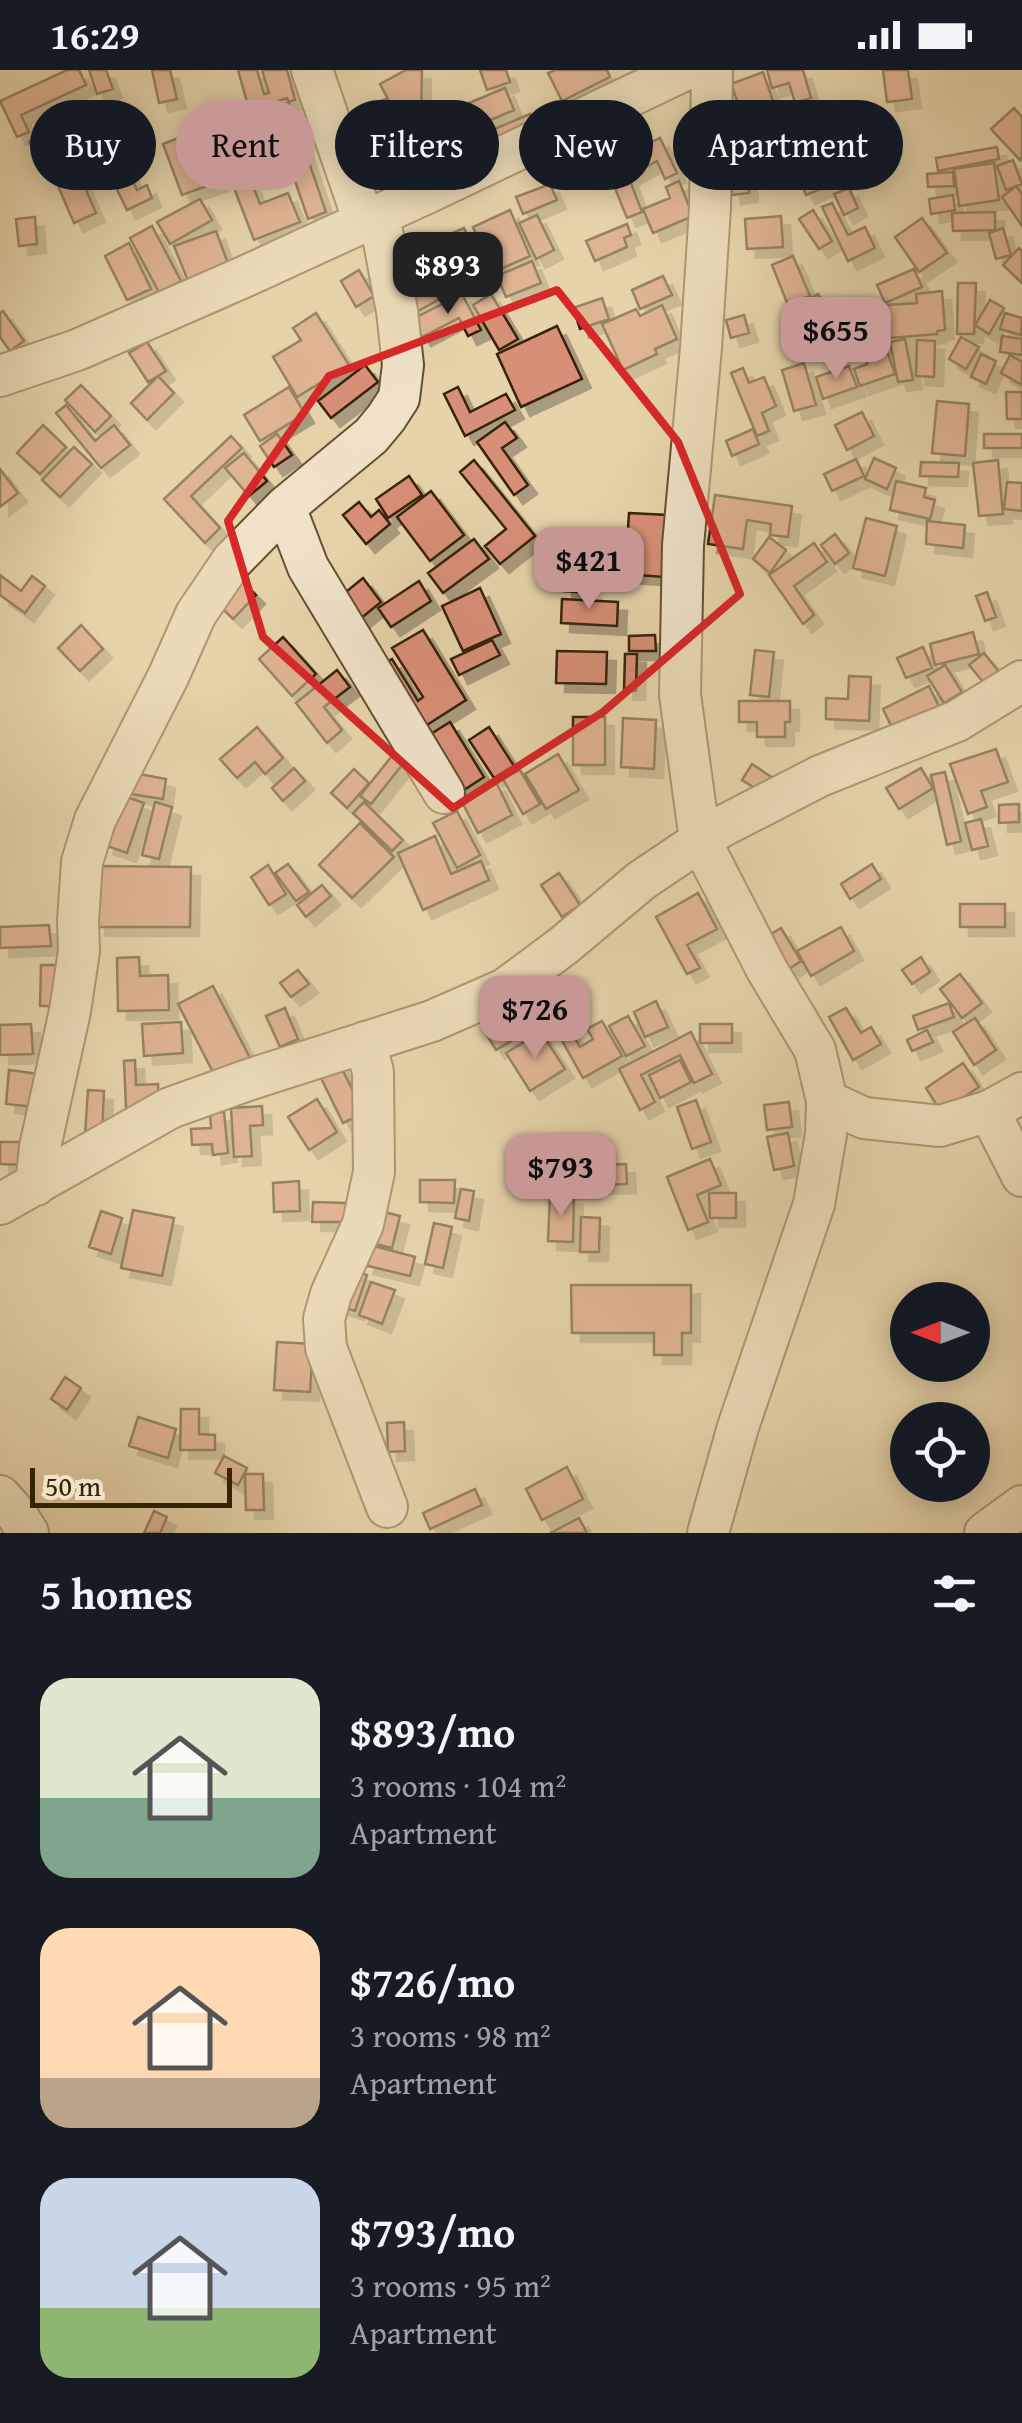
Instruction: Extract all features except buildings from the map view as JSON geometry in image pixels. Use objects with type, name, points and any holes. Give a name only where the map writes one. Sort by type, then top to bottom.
[{"type":"street","points":[[36,1186],[79,952],[82,862],[95,820],[196,614],[232,561],[285,507],[371,436],[399,398],[403,365],[399,329],[372,218],[312,70]]},
{"type":"street","points":[[0,376],[77,350],[372,218],[685,70]]},
{"type":"street","points":[[708,1533],[738,1427],[814,1204],[826,1134],[827,1101],[815,1050],[767,970],[700,840],[680,695],[683,545],[710,208],[712,70]]},
{"type":"street","points":[[285,507],[308,567],[444,793]]},
{"type":"street","points":[[0,1204],[170,1108],[432,1021],[506,988],[642,880],[700,840],[820,776],[956,721],[1022,681]]},
{"type":"street","points":[[366,1042],[372,1072],[374,1172],[363,1224],[324,1318],[326,1348],[386,1507]]},
{"type":"street","points":[[827,1101],[864,1118],[940,1126],[1006,1102],[1022,1176]]},
{"type":"street","points":[[0,1496],[28,1533]]},
{"type":"street","points":[[985,1533],[1022,1506]]},
{"type":"highlighted area","points":[[557,290],[678,442],[740,594],[603,712],[453,808],[263,637],[228,521],[329,376]]}]
